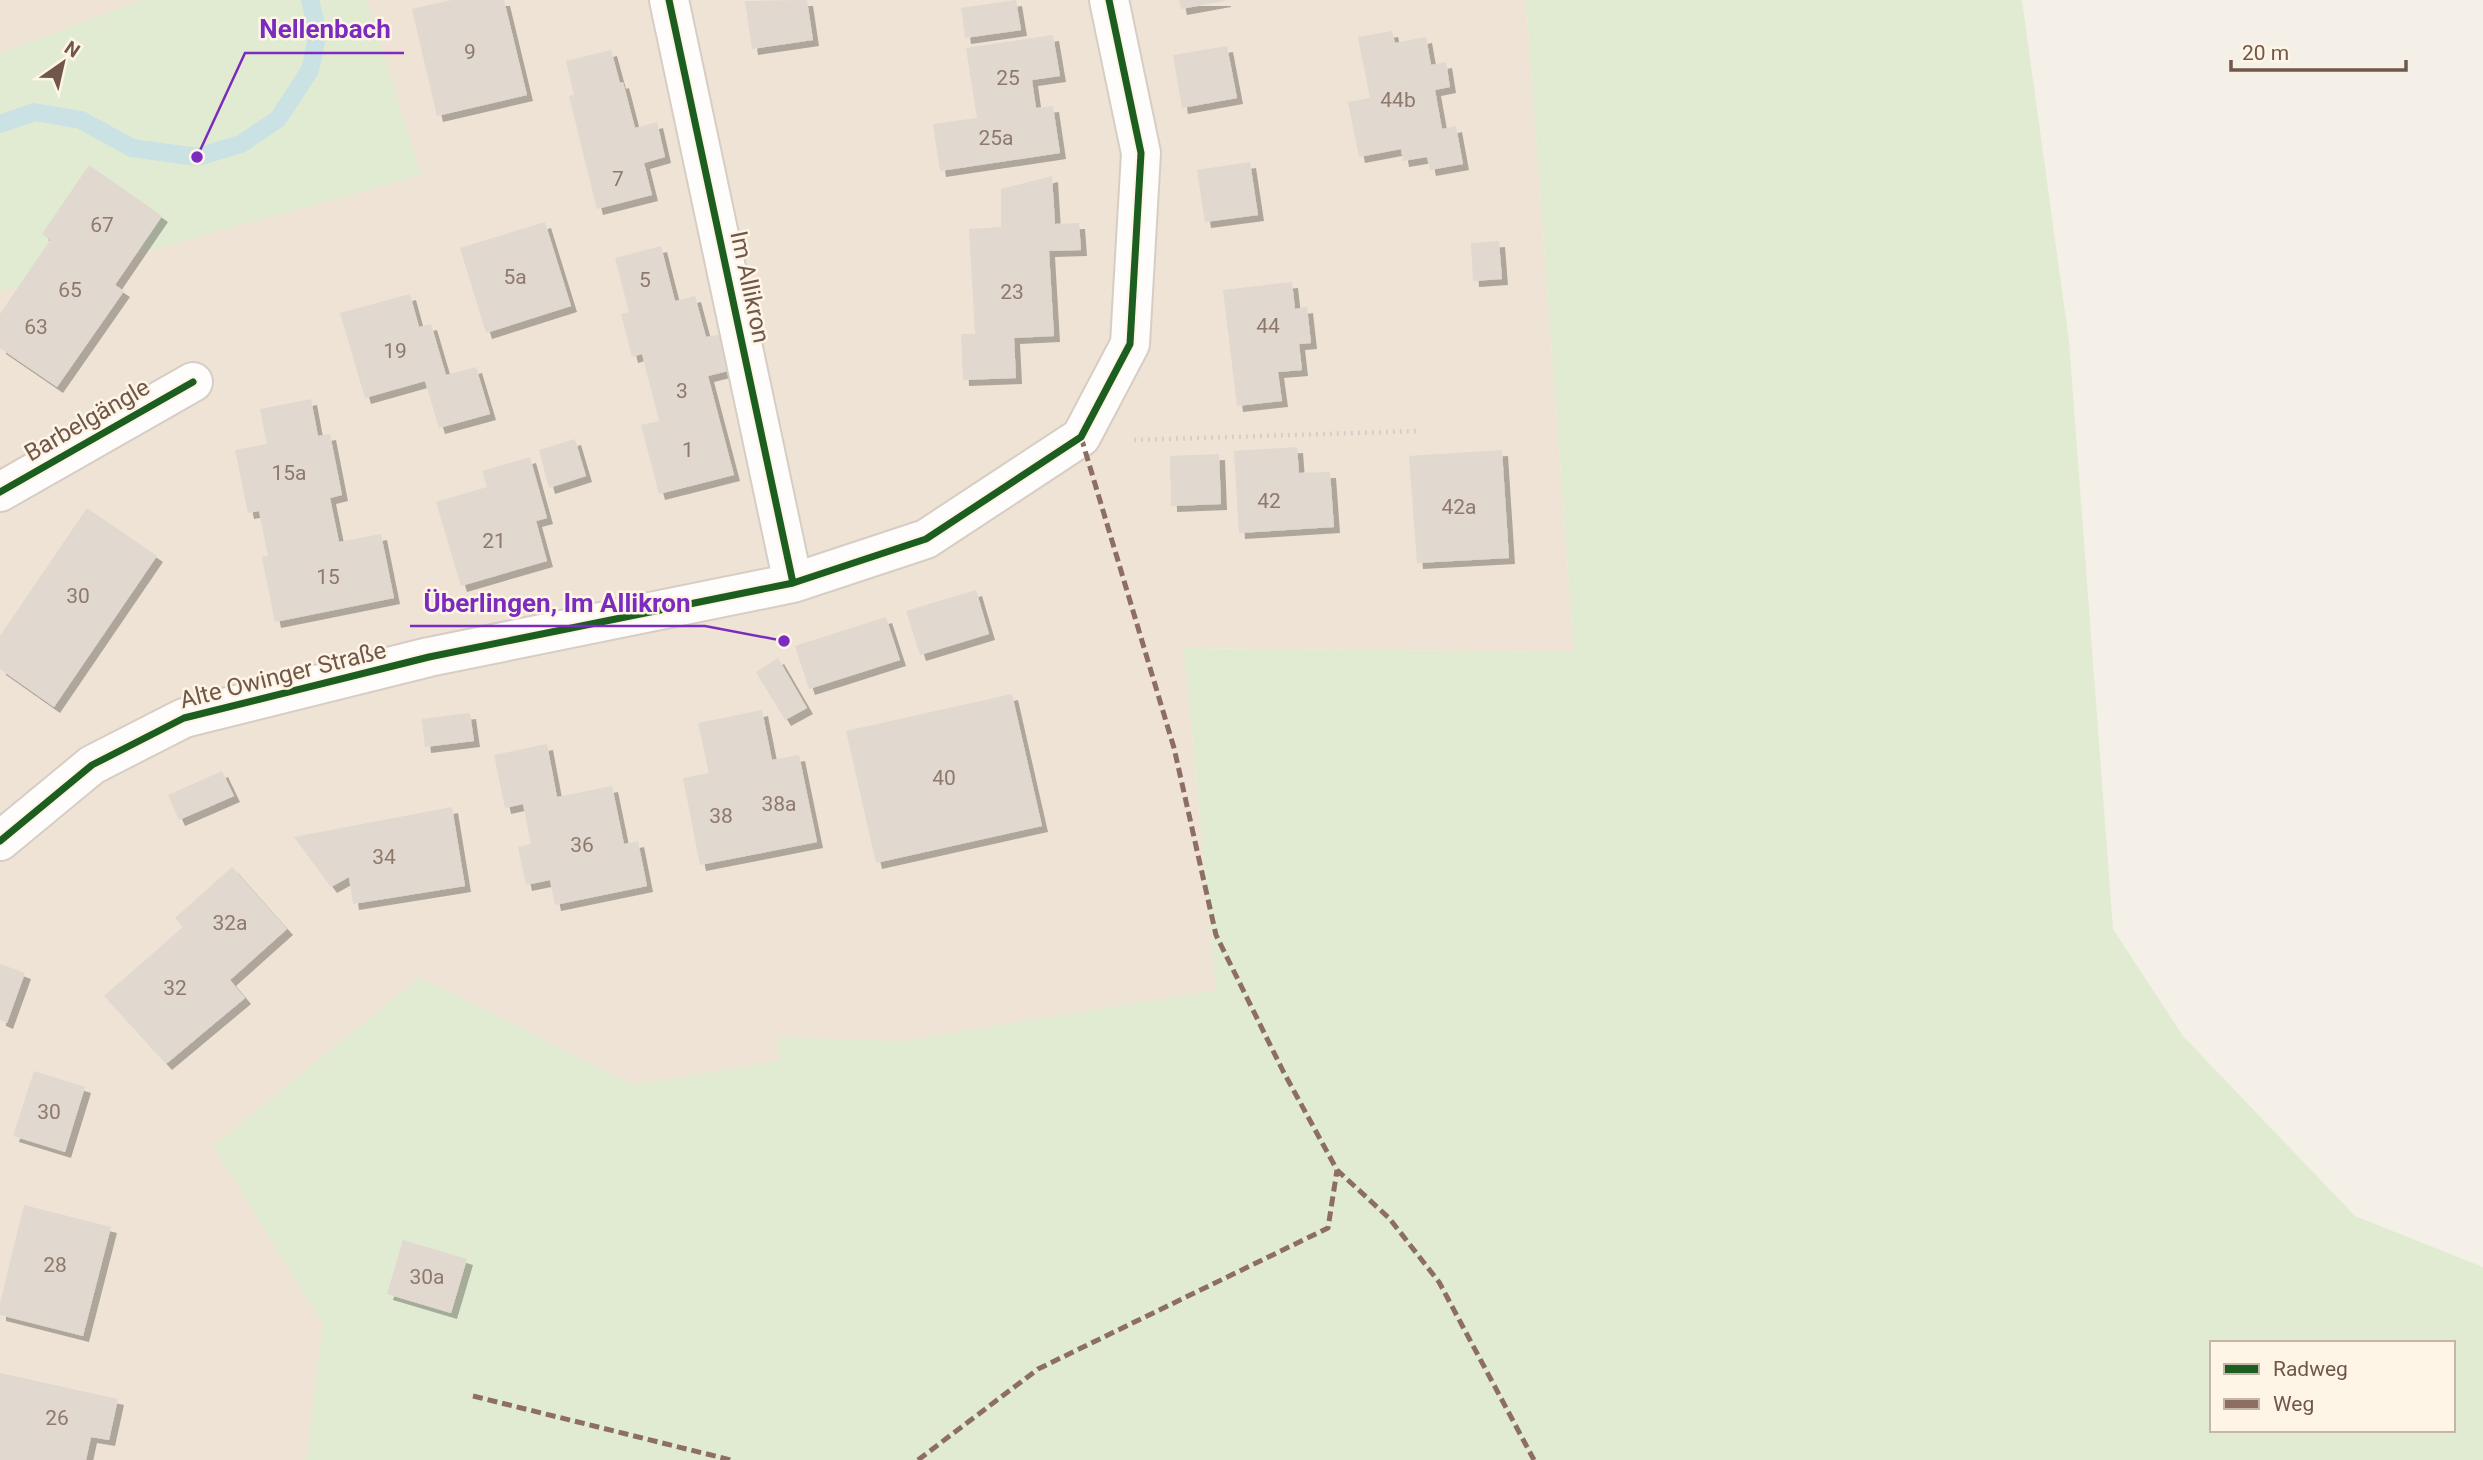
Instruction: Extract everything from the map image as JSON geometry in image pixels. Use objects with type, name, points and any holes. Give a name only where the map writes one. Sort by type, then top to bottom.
[{"type":"street","name":"Im Allikron","points":[[669,0],[793,583]]},
{"type":"street","name":"Alte Owinger Straße","points":[[0,841],[92,765],[184,718],[429,657],[793,583],[926,539],[1081,437],[1130,344],[1141,153],[1109,0]]},
{"type":"street","name":"Barbelgängle","points":[[0,492],[193,382]]},
{"type":"path","points":[[1081,437],[1148,441],[1419,431]]},
{"type":"shaded area","points":[[0,0],[1526,0],[1574,652],[1184,648],[1216,990],[633,1085],[420,977],[213,1146],[323,1324],[306,1460],[0,1460]]},
{"type":"green space","points":[[143,0],[367,0],[421,175],[0,292],[0,53]]},
{"type":"green space","points":[[1526,0],[2022,0],[2069,341],[2113,929],[2183,1036],[2355,1216],[2483,1267],[2483,1460],[306,1460],[323,1324],[213,1146],[420,977],[633,1085],[779,1061],[778,1037],[902,1041],[1216,990],[1184,648],[1574,652]]},
{"type":"building","points":[[452,0],[504,0],[527,95],[437,116],[412,9]]},
{"type":"building","points":[[807,0],[813,40],[752,49],[745,1]]},
{"type":"building","points":[[1016,0],[1021,30],[965,38],[961,8]]},
{"type":"building","points":[[1179,0],[1225,0],[1225,1],[1181,9]]},
{"type":"building","points":[[1392,31],[1395,43],[1426,37],[1431,65],[1446,62],[1450,87],[1435,90],[1442,129],[1456,126],[1463,164],[1430,170],[1427,157],[1403,161],[1401,149],[1359,157],[1348,102],[1370,98],[1358,37]]},
{"type":"building","points":[[1053,35],[1060,76],[1032,80],[1036,108],[1053,106],[1060,153],[940,171],[933,124],[977,118],[966,48]]},
{"type":"building","points":[[1227,46],[1237,98],[1182,108],[1173,55]]},
{"type":"building","points":[[611,50],[635,128],[657,122],[665,157],[644,163],[652,195],[597,209],[569,96],[574,95],[566,61]]},
{"type":"building","points":[[1250,162],[1258,215],[1205,222],[1197,170]]},
{"type":"building","points":[[89,165],[162,216],[115,285],[124,291],[57,387],[0,348],[0,314],[50,240],[42,234]]},
{"type":"building","points":[[1052,176],[1055,224],[1079,223],[1081,250],[1049,251],[1054,336],[1014,338],[1016,378],[963,380],[961,334],[975,334],[969,229],[1001,227],[1001,189]]},
{"type":"building","points":[[545,222],[571,306],[486,333],[460,248]]},
{"type":"building","points":[[1499,241],[1502,279],[1473,281],[1471,243]]},
{"type":"building","points":[[661,246],[675,301],[695,296],[706,337],[723,334],[732,370],[708,376],[734,475],[659,494],[641,425],[659,421],[642,354],[632,357],[621,314],[629,312],[615,258]]},
{"type":"building","points":[[1292,282],[1295,309],[1307,307],[1311,343],[1299,344],[1302,370],[1278,372],[1282,401],[1237,406],[1223,290]]},
{"type":"building","points":[[410,294],[419,327],[431,324],[446,375],[476,367],[490,414],[439,428],[425,381],[365,398],[340,313]]},
{"type":"building","points":[[311,399],[318,436],[330,434],[342,495],[330,498],[339,542],[381,534],[394,598],[275,622],[262,557],[268,556],[259,511],[248,513],[235,450],[267,444],[260,409]]},
{"type":"building","points":[[575,439],[586,476],[549,488],[539,450]]},
{"type":"building","points":[[1297,447],[1299,473],[1330,472],[1334,527],[1239,533],[1234,451]]},
{"type":"building","points":[[1502,450],[1509,558],[1417,563],[1409,456]]},
{"type":"building","points":[[1219,454],[1221,504],[1171,506],[1170,456]]},
{"type":"building","points":[[530,457],[547,518],[536,521],[547,561],[461,586],[436,502],[487,487],[482,471]]},
{"type":"building","points":[[87,508],[157,556],[54,707],[0,669],[0,636]]},
{"type":"building","points":[[976,590],[989,634],[920,655],[906,611]]},
{"type":"building","points":[[886,617],[900,660],[809,689],[795,646]]},
{"type":"building","points":[[778,658],[807,708],[785,720],[756,672]]},
{"type":"building","points":[[1012,694],[1042,826],[876,863],[846,731]]},
{"type":"building","points":[[762,710],[772,760],[799,755],[817,842],[700,865],[683,778],[709,773],[698,723]]},
{"type":"building","points":[[470,713],[474,741],[425,747],[422,719]]},
{"type":"building","points":[[547,744],[557,797],[612,786],[624,844],[638,841],[647,886],[555,905],[550,880],[526,885],[518,847],[531,844],[523,804],[505,808],[494,755]]},
{"type":"building","points":[[222,771],[234,796],[179,820],[168,795]]},
{"type":"building","points":[[452,807],[465,886],[353,904],[349,877],[331,887],[294,837]]},
{"type":"building","points":[[232,867],[287,929],[230,980],[245,998],[166,1064],[104,996],[183,927],[175,918]]},
{"type":"building","points":[[0,964],[25,973],[7,1023],[0,1020]]},
{"type":"building","points":[[34,1071],[85,1087],[65,1152],[13,1136]]},
{"type":"building","points":[[24,1205],[111,1227],[83,1336],[0,1315],[0,1303]]},
{"type":"building","points":[[403,1240],[467,1259],[451,1313],[387,1294]]},
{"type":"building","points":[[0,1373],[118,1399],[109,1440],[91,1437],[86,1460],[0,1460]]},
{"type":"waterway","points":[[0,124],[34,112],[81,120],[132,148],[197,157],[241,144],[278,119],[310,70],[318,33],[310,0]]},
{"type":"marked path","points":[[1081,437],[1174,748],[1216,935],[1283,1071],[1337,1170],[1389,1218],[1439,1282],[1534,1460]]},
{"type":"marked path","points":[[918,1460],[1038,1369],[1328,1228],[1337,1170]]},
{"type":"marked path","points":[[473,1396],[731,1460]]},
{"type":"cycle path","points":[[669,0],[793,583]]},
{"type":"cycle path","points":[[0,841],[92,765],[184,718],[429,657],[793,583],[926,539],[1081,437],[1130,344],[1141,153],[1109,0]]},
{"type":"cycle path","points":[[0,492],[193,382]]},
{"type":"place","name":"Nellenbach","points":[[197,157]]},
{"type":"place","name":"Überlingen, Im Allikron","points":[[784,641]]}]
